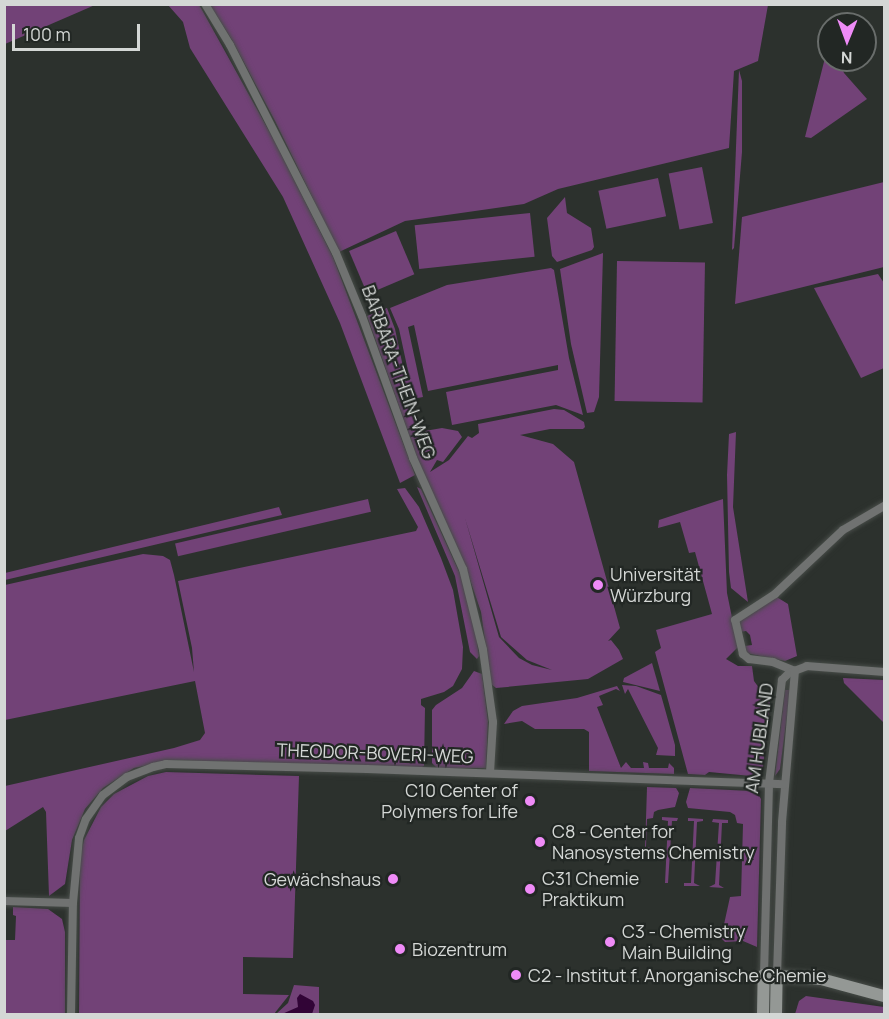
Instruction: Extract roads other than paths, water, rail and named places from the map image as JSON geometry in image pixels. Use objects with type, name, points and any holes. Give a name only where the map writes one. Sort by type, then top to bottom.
[{"type":"street","name":"BARBARA-THEIN-WEG","points":[[204,4],[230,45],[336,254],[362,316],[413,458],[464,569],[483,650],[493,722],[490,773]]},
{"type":"street","points":[[885,506],[843,530],[775,594],[735,620],[743,654],[749,659],[774,662],[795,671],[811,666],[885,672]]},
{"type":"street","name":"AM HUBLAND","points":[[763,1014],[769,783],[781,684],[785,676],[795,671]]},
{"type":"street","name":"AM HUBLAND","points":[[776,1014],[784,784],[795,671]]},
{"type":"street","name":"THEODOR-BOVERI-WEG","points":[[71,1014],[76,853],[86,819],[103,795],[121,781],[153,767],[177,764],[784,784]]},
{"type":"street","points":[[4,901],[73,903]]},
{"type":"street","points":[[764,975],[821,979],[885,996]]},
{"type":"place","name":"Universität Würzburg","points":[[598,585]]},
{"type":"place","name":"C10 Center of Polymers for Life","points":[[530,801]]},
{"type":"place","name":"C8 - Center for Nanosystems Chemistry","points":[[540,842]]},
{"type":"place","name":"Gewächshaus","points":[[393,879]]},
{"type":"place","name":"C31 Chemie Praktikum","points":[[530,889]]},
{"type":"place","name":"C3 - Chemistry Main Building","points":[[610,942]]},
{"type":"place","name":"Biozentrum","points":[[400,949]]},
{"type":"place","name":"C2 - Institut f. Anorganische Chemie","points":[[516,975]]}]
